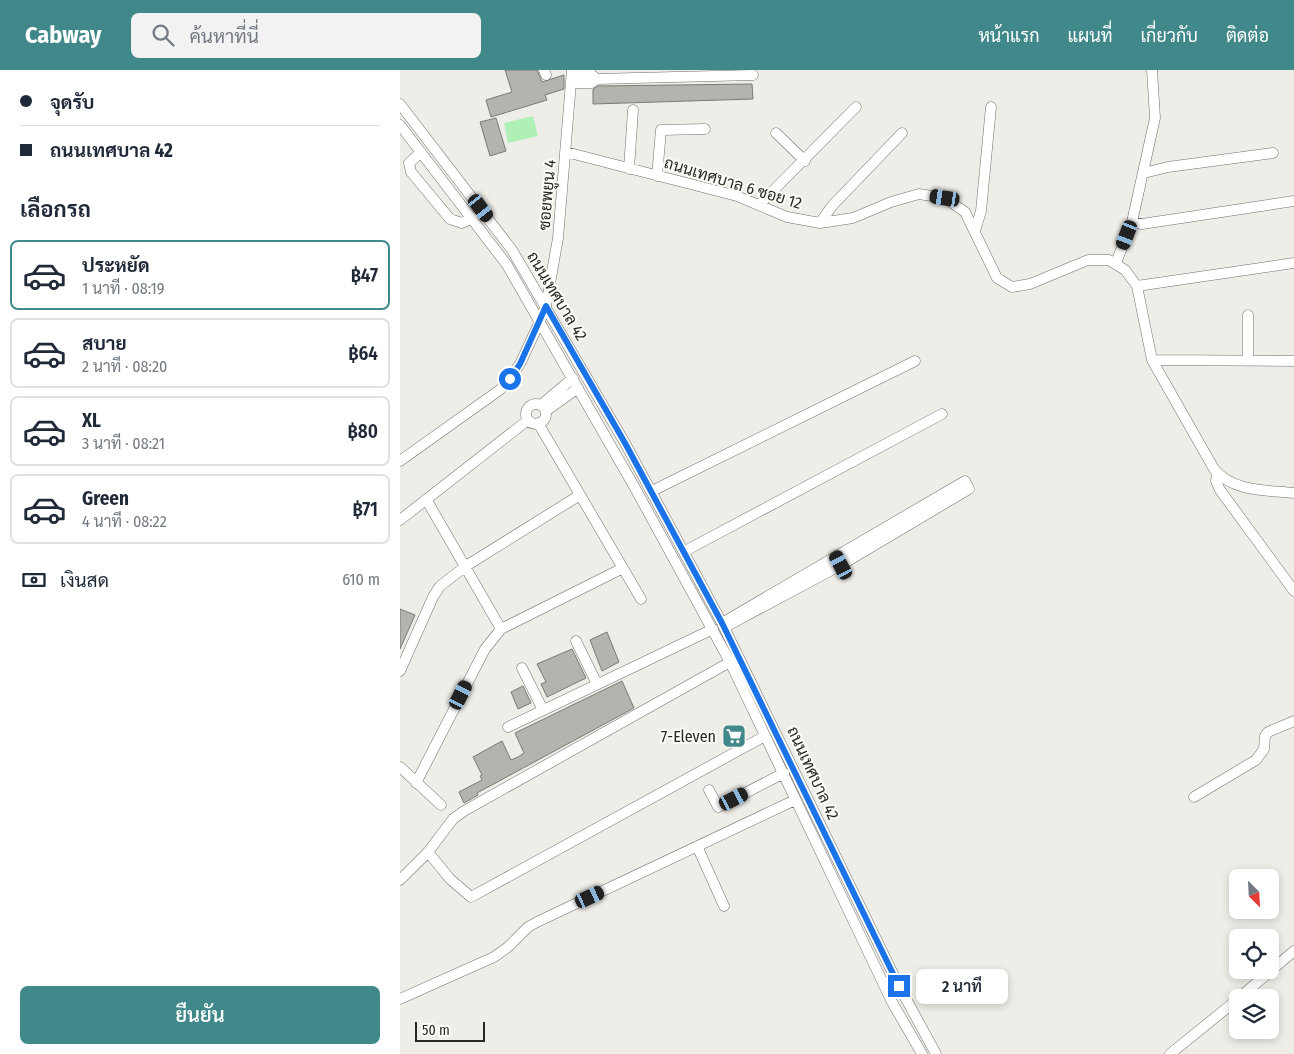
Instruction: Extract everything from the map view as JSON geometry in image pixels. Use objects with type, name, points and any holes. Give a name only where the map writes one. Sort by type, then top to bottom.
[{"type":"street","points":[[1152,70],[1155,118],[1132,222],[1116,263],[1125,270],[1137,286],[1152,360],[1217,473],[1221,478],[1238,486],[1294,493]]},
{"type":"street","points":[[572,75],[753,75]]},
{"type":"street","name":"ซอยพยูน 4","points":[[400,461],[501,389],[520,364],[540,321],[546,306],[558,238],[572,75]]},
{"type":"street","name":"ถนนเทศบาล 42","points":[[400,104],[501,234],[523,266],[652,491],[724,625],[899,986],[936,1054]]},
{"type":"street","points":[[759,205],[805,161],[856,107]]},
{"type":"street","points":[[975,231],[981,211],[991,107]]},
{"type":"street","points":[[629,169],[633,110]]},
{"type":"street","name":"ถนนเทศบาล 42","points":[[400,125],[473,218],[507,265],[575,383],[713,629],[784,773],[795,800],[892,1002],[922,1054]]},
{"type":"street","points":[[657,176],[662,130],[705,129]]},
{"type":"street","points":[[776,133],[805,161]]},
{"type":"street","points":[[820,223],[832,206],[902,133]]},
{"type":"street","points":[[421,152],[409,163],[411,172],[450,219],[462,223],[473,218]]},
{"type":"street","name":"ถนนเทศบาล 6 ซอย 12","points":[[566,152],[738,196],[787,217],[820,223],[853,218],[891,202],[919,194],[945,198],[965,212],[997,278],[1012,287],[1030,284],[1088,260],[1109,260],[1116,263]]},
{"type":"street","points":[[1144,173],[1168,167],[1273,153]]},
{"type":"street","points":[[1132,222],[1142,224],[1294,201]]},
{"type":"street","points":[[1137,286],[1294,263]]},
{"type":"street","points":[[1248,315],[1248,361]]},
{"type":"street","points":[[1152,360],[1294,361]]},
{"type":"street","points":[[652,491],[915,361]]},
{"type":"street","points":[[543,408],[575,383]]},
{"type":"street","points":[[528,420],[528,408],[536,404],[543,408]]},
{"type":"street","points":[[538,423],[544,420],[543,408]]},
{"type":"street","points":[[685,551],[942,414]]},
{"type":"street","points":[[528,420],[538,423],[641,599]]},
{"type":"street","points":[[400,520],[528,420]]},
{"type":"street","points":[[1217,473],[1216,481],[1220,490],[1294,591]]},
{"type":"street","points":[[724,625],[836,555],[895,527],[970,488],[965,481],[895,527],[841,565],[724,625]]},
{"type":"street","points":[[400,672],[433,597],[445,581],[580,495]]},
{"type":"street","points":[[426,499],[501,629]]},
{"type":"street","points":[[836,555],[841,565]]},
{"type":"street","points":[[416,783],[485,649],[501,629],[623,568]]},
{"type":"street","points":[[508,727],[713,629]]},
{"type":"street","points":[[576,641],[597,684]]},
{"type":"street","points":[[400,880],[428,852],[453,819],[730,662]]},
{"type":"street","points":[[522,668],[543,710]]},
{"type":"street","points":[[1194,796],[1256,760],[1264,750],[1265,736],[1268,732],[1294,721]]},
{"type":"street","points":[[428,852],[460,889],[469,896],[474,896],[765,736]]},
{"type":"street","points":[[400,766],[441,805]]},
{"type":"street","points":[[709,790],[718,807],[784,773]]},
{"type":"street","points":[[400,999],[494,956],[508,947],[528,926],[795,800]]},
{"type":"street","points":[[696,846],[724,906]]},
{"type":"street","points":[[1249,989],[1294,951]]},
{"type":"street","points":[[1170,1054],[1229,1005]]},
{"type":"green space","points":[[533,116],[538,136],[508,143],[504,123]]},
{"type":"building","points":[[505,70],[537,70],[542,82],[564,75],[564,89],[545,95],[547,100],[491,117],[486,100],[512,92]]},
{"type":"building","points":[[752,84],[753,99],[593,104],[593,89],[598,86]]},
{"type":"building","points":[[496,118],[506,151],[490,156],[480,122]]},
{"type":"building","points":[[400,609],[415,615],[400,649]]},
{"type":"building","points":[[607,632],[619,662],[602,671],[590,640]]},
{"type":"building","points":[[572,649],[586,678],[547,697],[541,684],[546,682],[537,664]]},
{"type":"building","points":[[622,681],[634,708],[477,793],[478,795],[464,803],[459,792],[482,780],[480,776],[482,775],[473,757],[502,741],[511,760],[518,757],[524,753],[515,733]]},
{"type":"building","points":[[523,686],[531,703],[518,709],[511,692]]},
{"type":"place","name":"7-Eleven","points":[[734,736]]},
{"type":"route","points":[[510,379],[520,364],[546,306],[685,551],[773,723],[899,986]]}]
